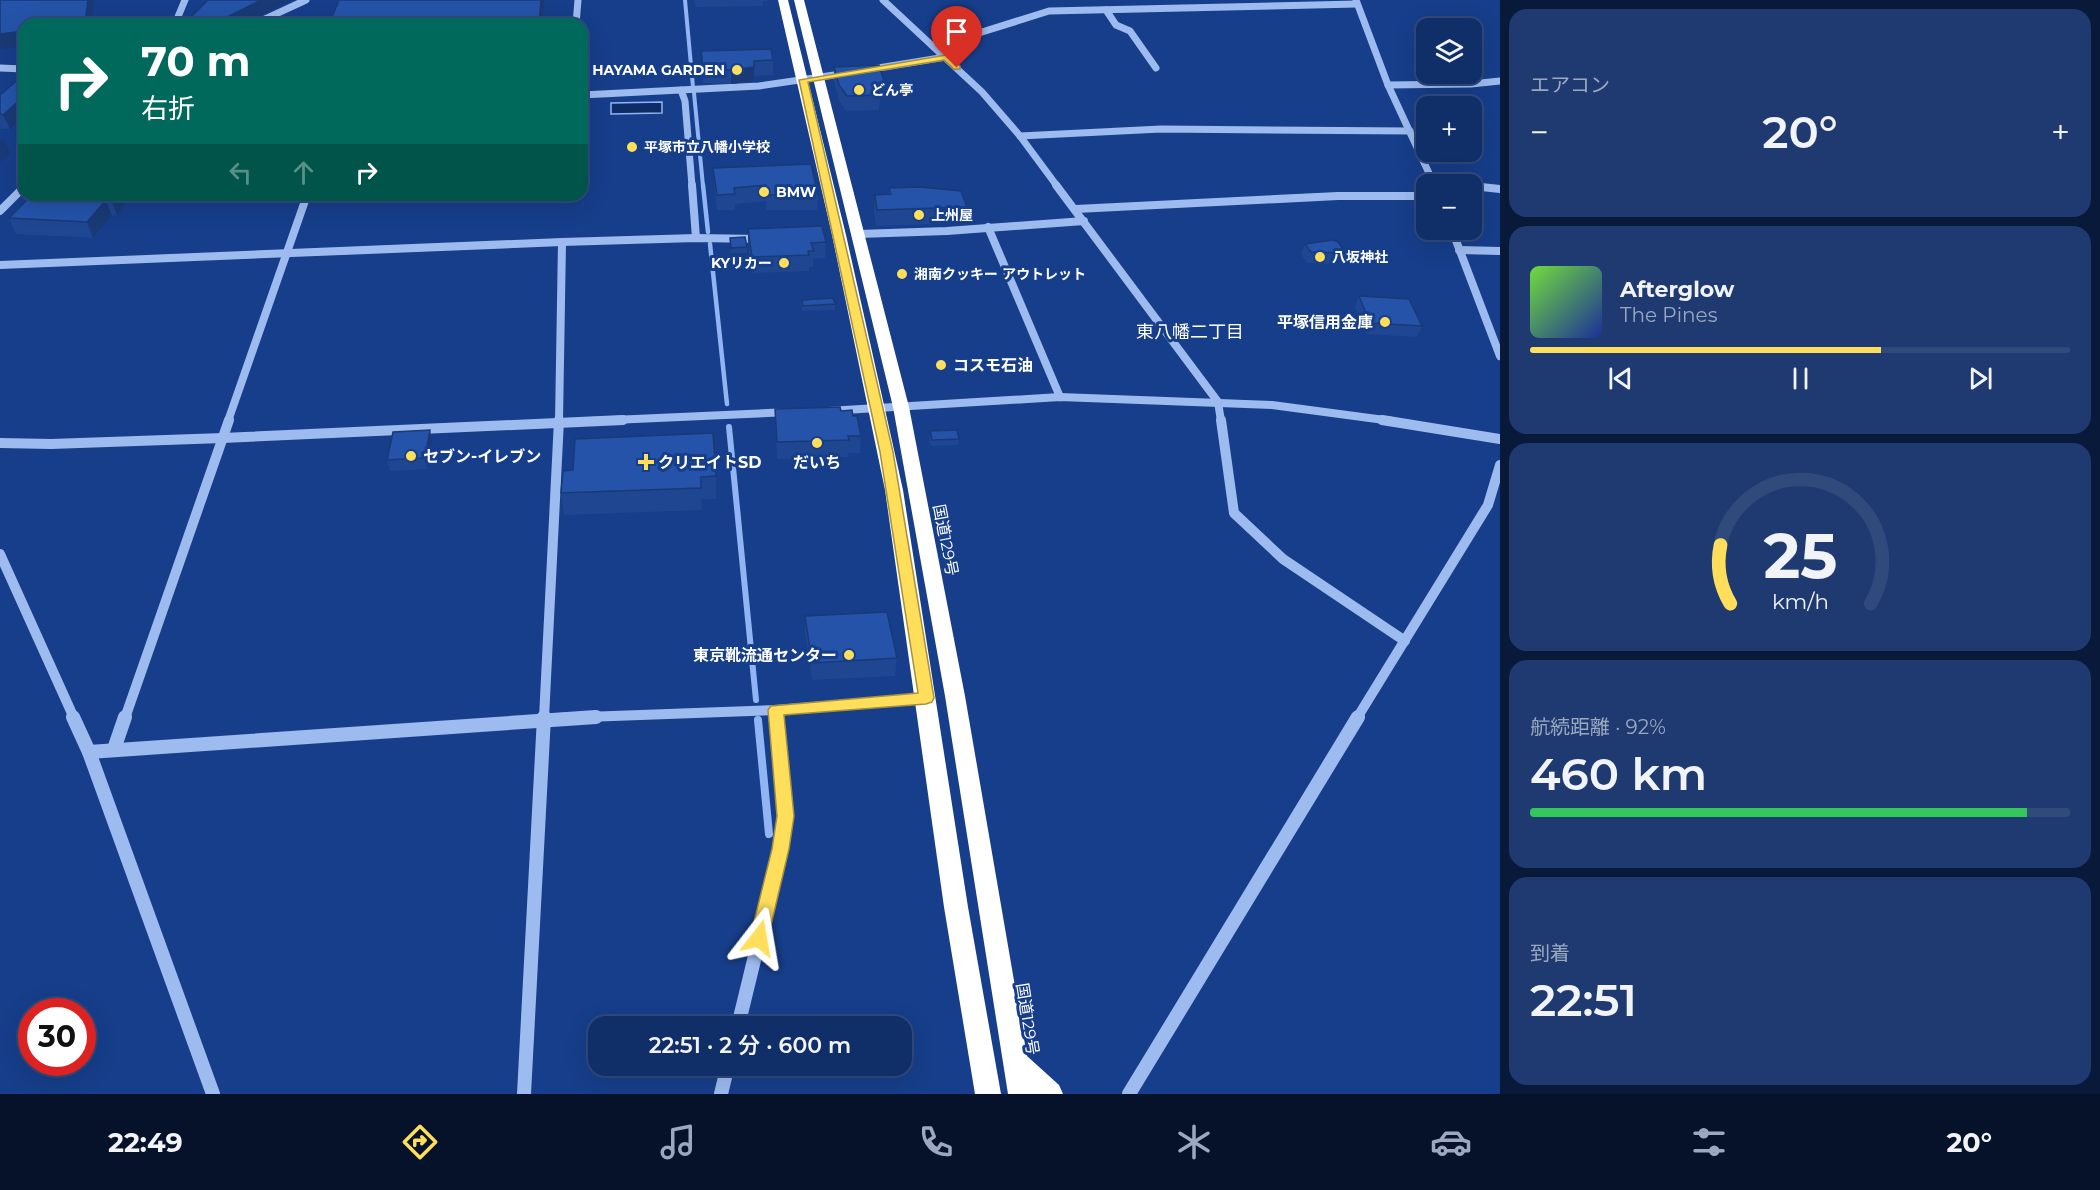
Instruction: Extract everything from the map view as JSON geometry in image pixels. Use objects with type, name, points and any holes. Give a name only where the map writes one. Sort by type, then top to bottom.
[{"type":"highway","name":"国道129号","points":[[783,0],[859,234],[901,407],[955,696],[1021,1094]]},
{"type":"highway","name":"国道129号","points":[[798,0],[834,235],[877,408],[894,490],[956,907],[988,1094]]},
{"type":"highway","points":[[1015,1062],[1050,1094]]},
{"type":"street","points":[[178,18],[185,0]]},
{"type":"street","points":[[267,18],[306,0]]},
{"type":"street","points":[[576,18],[578,0]]},
{"type":"street","points":[[883,0],[982,92],[1020,136],[1218,402],[1233,513],[1283,559],[1405,641]]},
{"type":"street","points":[[1091,0],[1116,25],[1130,31],[1156,68]]},
{"type":"street","points":[[588,95],[759,86],[810,79],[943,55],[951,44],[966,37],[1035,14],[1048,12],[1357,2],[1388,86],[1429,174]]},
{"type":"street","points":[[0,68],[18,69]]},
{"type":"street","points":[[1388,86],[1500,81]]},
{"type":"street","points":[[681,90],[686,101],[696,238]]},
{"type":"street","points":[[1020,136],[1172,129],[1410,131]]},
{"type":"street","points":[[1482,187],[1500,189]]},
{"type":"street","points":[[0,211],[18,193]]},
{"type":"street","points":[[1076,209],[1338,196],[1416,196]]},
{"type":"street","points":[[114,749],[305,201]]},
{"type":"street","points":[[859,234],[1084,221]]},
{"type":"street","points":[[988,227],[1060,397]]},
{"type":"street","points":[[0,265],[562,242],[766,238]]},
{"type":"street","points":[[1456,240],[1500,356]]},
{"type":"street","points":[[524,1094],[559,422],[562,242]]},
{"type":"street","points":[[1459,250],[1500,250]]},
{"type":"street","points":[[0,443],[51,444],[223,438],[810,412],[1060,397],[1272,405],[1342,413],[1500,439]]},
{"type":"street","points":[[1129,1094],[1155,1047],[1488,505],[1500,465]]},
{"type":"street","points":[[0,554],[89,752],[213,1094]]},
{"type":"street","points":[[89,752],[543,719],[776,710],[926,698]]},
{"type":"street","points":[[740,1016],[781,849],[786,816],[776,710]]},
{"type":"street","points":[[721,1094],[725,1076]]},
{"type":"water","points":[[662,102],[662,113],[611,114],[611,103]]},
{"type":"building","points":[[0,0],[88,0],[86,18],[18,18],[18,32],[0,34]]},
{"type":"building","points":[[208,0],[261,0],[225,18],[190,18]]},
{"type":"building","points":[[339,0],[541,0],[540,18],[332,18]]},
{"type":"building","points":[[771,49],[773,60],[754,61],[754,67],[731,70],[703,68],[701,51]]},
{"type":"building","points":[[879,65],[885,84],[876,84],[880,95],[847,96],[839,85],[834,67]]},
{"type":"building","points":[[18,80],[18,101],[3,115],[0,114],[0,95]]},
{"type":"building","points":[[811,164],[818,194],[766,195],[766,185],[734,188],[735,194],[717,195],[713,168]]},
{"type":"building","points":[[920,187],[961,191],[967,207],[877,210],[875,195],[891,194],[889,188]]},
{"type":"building","points":[[26,201],[105,201],[87,222],[9,218]]},
{"type":"building","points":[[822,226],[826,242],[811,243],[814,251],[808,251],[809,255],[752,257],[748,229]]},
{"type":"building","points":[[745,237],[747,247],[731,248],[730,238]]},
{"type":"building","points":[[1333,240],[1338,242],[1343,249],[1339,250],[1342,253],[1311,252],[1305,244]]},
{"type":"building","points":[[1359,296],[1409,299],[1422,326],[1370,323]]},
{"type":"building","points":[[833,298],[835,304],[803,306],[802,300]]},
{"type":"building","points":[[840,407],[841,411],[852,410],[853,416],[857,416],[861,436],[848,436],[849,440],[777,442],[775,409]]},
{"type":"building","points":[[430,430],[425,458],[387,460],[393,432]]},
{"type":"building","points":[[957,430],[959,439],[932,440],[930,431]]},
{"type":"building","points":[[713,433],[716,476],[701,477],[701,488],[561,493],[563,471],[573,470],[575,439]]},
{"type":"building","name":"東京靴流通センター","points":[[887,612],[897,658],[812,663],[805,616]]},
{"type":"waterway","points":[[685,0],[693,87]]},
{"type":"waterway","points":[[694,93],[703,186]]},
{"type":"waterway","points":[[703,185],[708,232]]},
{"type":"waterway","points":[[710,244],[727,404]]},
{"type":"waterway","points":[[729,427],[756,700]]},
{"type":"waterway","points":[[758,720],[769,834]]},
{"type":"place","name":"HAYAMA GARDEN","points":[[737,70]]},
{"type":"place","name":"どん亭","points":[[859,90]]},
{"type":"place","name":"平塚市立八幡小学校","points":[[632,147]]},
{"type":"place","name":"BMW","points":[[764,192]]},
{"type":"place","name":"上州屋","points":[[919,215]]},
{"type":"place","name":"八坂神社","points":[[1320,257]]},
{"type":"place","name":"KYリカー","points":[[784,263]]},
{"type":"place","name":"湘南クッキー アウトレット","points":[[902,274]]},
{"type":"place","name":"平塚信用金庫","points":[[1385,322]]},
{"type":"place","name":"コスモ石油","points":[[941,365]]},
{"type":"place","name":"だいち","points":[[817,443]]},
{"type":"place","name":"セブン-イレブン","points":[[411,456]]},
{"type":"place","name":"クリエイトSD","points":[[646,462]]},
{"type":"place","name":"東京靴流通センター","points":[[849,655]]},
{"type":"district","name":"東八幡二丁目","points":[[1190,332]]},
{"type":"route","points":[[759,938],[781,849],[786,816],[776,710],[926,698],[894,490],[803,80],[946,57],[957,68]]}]
